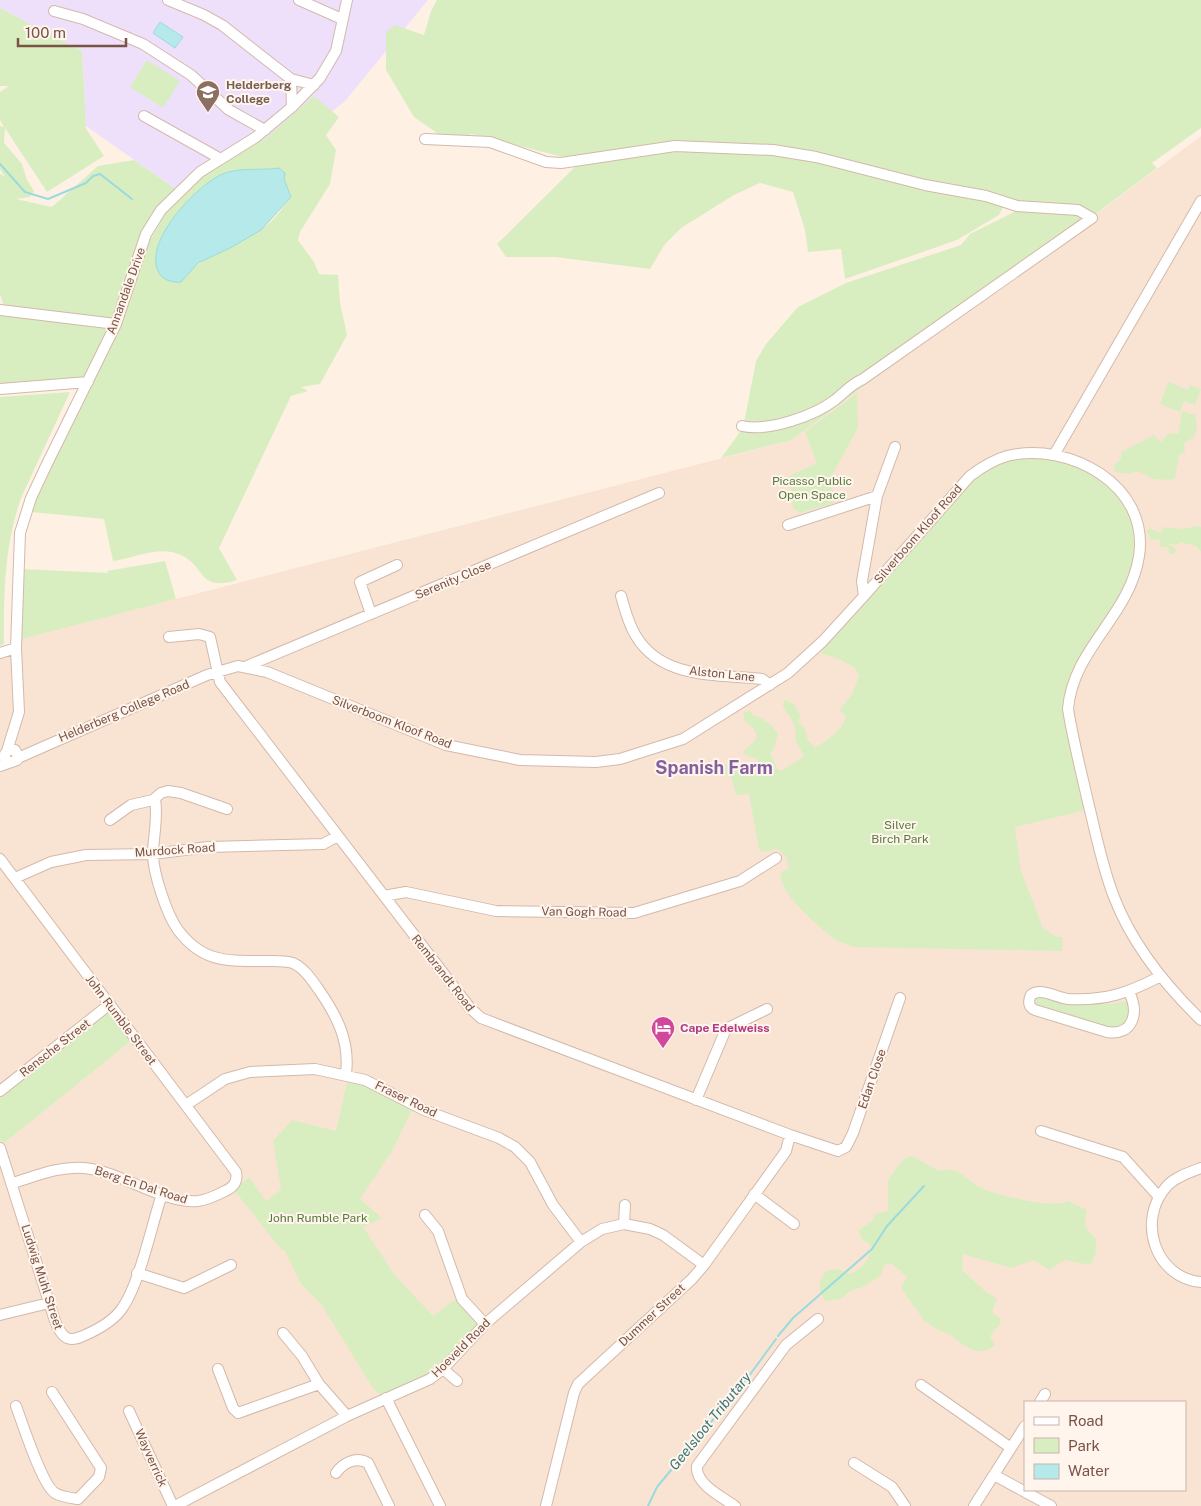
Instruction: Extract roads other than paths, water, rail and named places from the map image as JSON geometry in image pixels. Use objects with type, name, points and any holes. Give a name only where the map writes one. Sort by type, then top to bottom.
[{"type":"street","points":[[168,0],[204,15],[222,25],[291,79],[314,85]]},
{"type":"street","points":[[298,0],[342,20]]},
{"type":"street","name":"Annandale Drive","points":[[8,757],[19,712],[16,648],[20,533],[31,498],[116,324],[146,234],[154,220],[178,192],[200,172],[265,130],[314,85],[327,68],[336,51],[348,0]]},
{"type":"street","points":[[54,11],[83,19],[143,44],[191,75],[229,110],[265,130]]},
{"type":"street","points":[[291,79],[292,106]]},
{"type":"street","points":[[144,116],[219,158]]},
{"type":"street","points":[[425,140],[490,142],[535,158],[561,163],[676,146],[774,150],[816,157],[949,190],[986,196],[1017,206],[1078,210],[1092,218],[863,379],[848,386],[834,400],[810,413],[790,420],[758,428],[742,426]]},
{"type":"street","points":[[1054,456],[1201,201]]},
{"type":"street","points":[[0,298],[2,310],[116,324]]},
{"type":"street","points":[[0,389],[88,382]]},
{"type":"street","points":[[864,596],[862,581],[877,496],[895,447]]},
{"type":"street","name":"Silverboom Kloof Road","points":[[217,672],[246,667],[267,672],[439,743],[490,755],[533,760],[609,761],[672,745],[788,674],[807,657],[864,596],[970,476],[984,466],[1008,456],[1032,454],[1054,456],[1082,463],[1104,476],[1125,497],[1138,524],[1139,554],[1133,581],[1113,618],[1078,667],[1069,693],[1068,709],[1109,884],[1128,927],[1161,976],[1201,1020]]},
{"type":"street","name":"Serenity Close","points":[[246,667],[659,493]]},
{"type":"street","points":[[788,525],[877,496]]},
{"type":"street","points":[[371,614],[360,582],[397,565]]},
{"type":"street","name":"Alston Lane","points":[[621,596],[636,638],[648,651],[662,661],[693,673],[762,679],[770,686]]},
{"type":"street","name":"Rembrandt Road","points":[[169,637],[199,634],[209,636],[220,682],[470,1008],[481,1018],[836,1151]]},
{"type":"street","points":[[0,653],[16,648]]},
{"type":"street","name":"Helderberg College Road","points":[[8,757],[31,751],[217,672]]},
{"type":"street","points":[[110,820],[130,806],[150,800],[161,793],[174,791],[227,809]]},
{"type":"street","points":[[150,800],[155,817],[153,854],[166,907],[178,930],[192,946],[220,959],[288,962],[297,966],[308,975],[340,1023],[346,1050],[346,1074]]},
{"type":"street","name":"Murdock Road","points":[[14,878],[40,866],[74,857],[153,854],[208,847],[322,844],[338,836]]},
{"type":"street","name":"Van Gogh Road","points":[[384,896],[406,892],[496,911],[634,913],[740,881],[776,858]]},
{"type":"street","name":"John Rumble Street","points":[[0,859],[236,1172],[236,1182]]},
{"type":"street","points":[[1129,992],[1135,1006],[1134,1016],[1126,1028],[1118,1032],[1107,1032],[1035,1010],[1030,1007],[1029,1002],[1031,994],[1036,992],[1068,999],[1108,998],[1129,992],[1161,976]]},
{"type":"street","name":"Edan Close","points":[[836,1151],[844,1149],[853,1133],[900,998]]},
{"type":"street","name":"Rensche Street","points":[[0,1090],[110,1004]]},
{"type":"street","points":[[696,1100],[726,1029],[767,1009]]},
{"type":"street","name":"Fraser Road","points":[[186,1105],[217,1083],[242,1074],[292,1069],[320,1070],[346,1074],[384,1087],[424,1110],[499,1138],[515,1147],[530,1162],[553,1205],[581,1242]]},
{"type":"street","points":[[1041,1131],[1122,1158],[1159,1196]]},
{"type":"street","name":"Dummer Street","points":[[546,1506],[574,1393],[578,1384],[692,1279],[704,1265],[786,1151],[790,1135]]},
{"type":"street","name":"Ludwig Muhl Street","points":[[0,1148],[13,1183],[49,1303],[62,1336],[69,1340],[81,1338],[119,1312],[127,1301],[162,1194]]},
{"type":"street","name":"Berg En Dal Road","points":[[13,1183],[62,1168],[86,1168],[162,1194],[183,1200],[200,1201],[227,1191],[236,1182]]},
{"type":"street","points":[[1201,1168],[1169,1184],[1159,1196],[1152,1226],[1158,1255],[1165,1266],[1176,1274],[1201,1282]]},
{"type":"street","points":[[754,1194],[794,1224]]},
{"type":"street","points":[[624,1224],[625,1205]]},
{"type":"street","points":[[425,1215],[438,1231],[462,1299],[485,1324]]},
{"type":"street","name":"Hoeveld Road","points":[[174,1506],[348,1416],[430,1379],[443,1369],[485,1324],[581,1242],[602,1229],[624,1224],[644,1227],[656,1232],[704,1265]]},
{"type":"street","points":[[137,1274],[184,1288],[231,1265]]},
{"type":"street","points":[[0,1315],[49,1303]]},
{"type":"street","points":[[735,1506],[700,1481],[697,1476],[697,1466],[786,1345],[812,1328],[818,1319]]},
{"type":"street","points":[[283,1333],[305,1360],[319,1384],[348,1416]]},
{"type":"street","points":[[443,1369],[457,1381]]},
{"type":"street","points":[[218,1370],[233,1408],[238,1413],[319,1384]]},
{"type":"street","points":[[922,1385],[1011,1448]]},
{"type":"street","points":[[16,1406],[27,1438],[51,1489],[58,1495],[79,1503],[99,1477],[100,1468],[52,1392]]},
{"type":"street","points":[[386,1398],[440,1506]]},
{"type":"street","name":"Wayverrick","points":[[129,1411],[174,1506]]},
{"type":"street","points":[[974,1506],[1024,1428]]},
{"type":"street","points":[[336,1474],[344,1464],[354,1460],[368,1463],[389,1506]]},
{"type":"street","points":[[854,1463],[892,1487],[905,1506]]},
{"type":"street","points":[[994,1475],[1051,1506]]},
{"type":"water","points":[[160,22],[183,37],[175,48],[153,33]]},
{"type":"water","points":[[279,168],[285,173],[284,179],[291,197],[261,230],[232,247],[198,263],[181,282],[174,282],[162,277],[158,271],[156,259],[158,246],[164,232],[173,219],[194,195],[222,174]]},
{"type":"waterway","points":[[0,164],[25,192],[48,199],[86,183],[93,176],[100,174],[132,199]]},
{"type":"waterway","name":"Geelsloot Tributary","points":[[778,1336],[793,1318],[872,1249],[887,1226],[924,1186]]},
{"type":"waterway","name":"Geelsloot Tributary","points":[[648,1506],[657,1487],[746,1380],[776,1339]]},
{"type":"place","name":"Helderberg College","points":[[208,113]]},
{"type":"place","name":"Cape Edelweiss","points":[[663,1049]]},
{"type":"district","name":"Spanish Farm","points":[[714,768]]},
{"type":"park label","name":"Picasso Public Open Space","points":[[812,488]]},
{"type":"park label","name":"Silver Birch Park","points":[[900,832]]},
{"type":"park label","name":"John Rumble Park","points":[[318,1218]]}]
